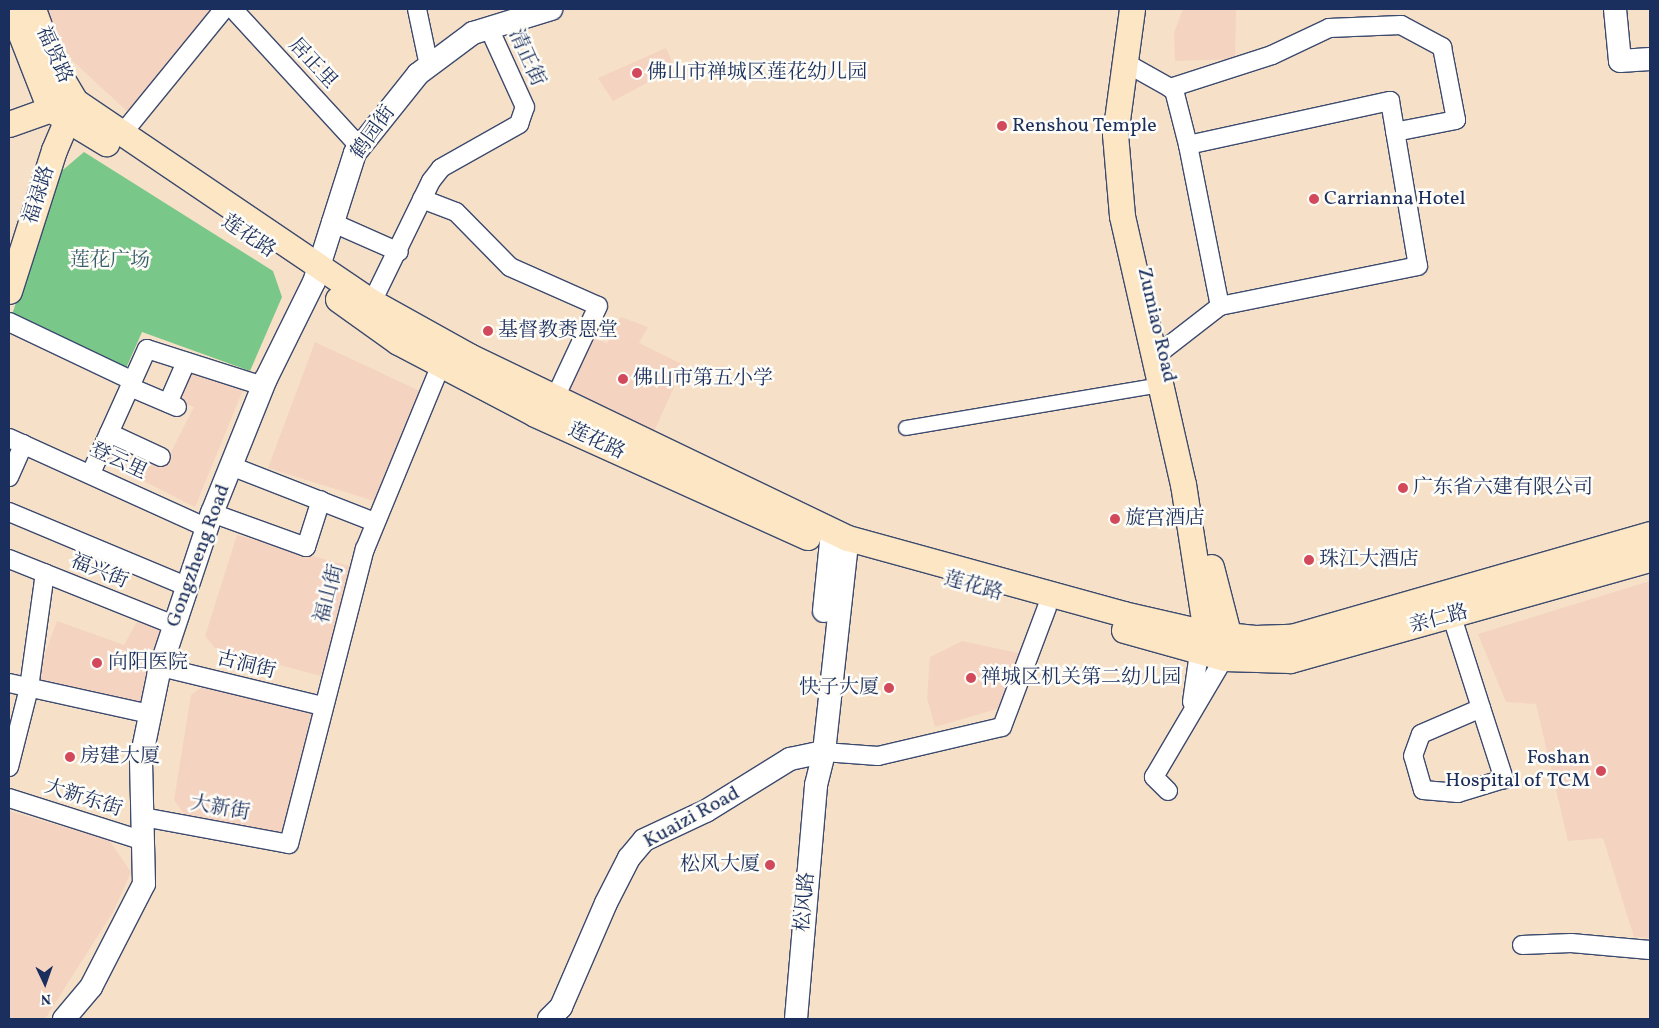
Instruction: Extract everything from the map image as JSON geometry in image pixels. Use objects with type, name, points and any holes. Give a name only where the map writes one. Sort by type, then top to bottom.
[{"type":"main road","name":"福贤路","points":[[11,9],[64,110]]},
{"type":"main road","name":"福贤路","points":[[33,9],[53,64],[64,110]]},
{"type":"main road","name":"Zumiao Road","points":[[1132,9],[1115,134],[1122,216],[1183,484],[1214,645]]},
{"type":"main road","name":"Zumiao Road","points":[[1143,9],[1132,67],[1126,130],[1131,215],[1162,351],[1214,645]]},
{"type":"main road","points":[[9,124],[64,110]]},
{"type":"main road","name":"莲花路","points":[[64,110],[122,134],[316,274],[398,342],[535,414],[839,542],[1048,607],[1214,645]]},
{"type":"main road","name":"莲花路","points":[[64,110],[316,274],[839,542],[1214,645]]},
{"type":"main road","name":"福禄路","points":[[9,245],[64,110]]},
{"type":"main road","name":"福禄路","points":[[9,291],[64,110]]},
{"type":"main road","name":"亲仁路","points":[[1214,645],[1291,637],[1650,534]]},
{"type":"main road","name":"亲仁路","points":[[1214,645],[1290,660],[1452,617],[1650,559]]},
{"type":"street","points":[[122,134],[224,9]]},
{"type":"street","name":"居正里","points":[[233,9],[360,147]]},
{"type":"street","points":[[417,9],[429,66]]},
{"type":"street","name":"鹤园街","points":[[316,274],[331,222],[360,147],[429,66],[473,33],[551,9]]},
{"type":"street","points":[[1614,9],[1620,61],[1650,59]]},
{"type":"street","points":[[1170,88],[1272,54],[1329,28],[1402,25],[1442,47],[1456,120],[1395,132]]},
{"type":"street","name":"清正街","points":[[422,199],[441,168],[518,124],[525,107],[489,28]]},
{"type":"street","points":[[1132,67],[1170,88],[1188,145],[1220,306]]},
{"type":"street","points":[[1162,351],[1220,306],[1418,266],[1390,102],[1188,145]]},
{"type":"street","points":[[372,302],[399,252],[422,199],[456,212],[510,267],[598,306],[555,398]]},
{"type":"street","points":[[331,222],[399,252]]},
{"type":"street","name":"Gongzheng Road","points":[[64,1019],[91,986],[144,884],[141,759],[161,667],[186,586],[209,521],[263,386],[316,274]]},
{"type":"street","points":[[9,322],[173,405],[186,362]]},
{"type":"street","points":[[91,473],[147,350],[263,386]]},
{"type":"street","name":"福山街","points":[[289,844],[322,706],[375,522],[441,365]]},
{"type":"street","points":[[906,428],[1160,385]]},
{"type":"street","points":[[109,433],[161,457]]},
{"type":"street","points":[[9,477],[16,441]]},
{"type":"street","name":"登云里","points":[[16,441],[209,521],[306,546],[321,500]]},
{"type":"street","points":[[231,466],[375,522]]},
{"type":"street","points":[[9,512],[186,586]]},
{"type":"street","points":[[839,542],[818,751],[878,756],[1002,727],[1048,607]]},
{"type":"street","name":"福兴街","points":[[9,559],[174,625]]},
{"type":"street","points":[[9,767],[29,688],[45,573]]},
{"type":"street","points":[[1452,617],[1482,708],[1504,779],[1458,793],[1423,790],[1413,756],[1421,734],[1482,708]]},
{"type":"street","points":[[1168,791],[1154,777],[1192,710],[1214,645]]},
{"type":"street","points":[[1192,710],[1214,645]]},
{"type":"street","name":"古洞街","points":[[161,667],[322,706]]},
{"type":"street","points":[[9,683],[150,714]]},
{"type":"street","name":"松风路","points":[[795,1019],[818,751]]},
{"type":"street","name":"Kuaizi Road","points":[[549,1019],[562,1007],[606,903],[629,858],[644,840],[818,751]]},
{"type":"street","name":"大新东街","points":[[9,798],[144,841]]},
{"type":"street","name":"大新街","points":[[143,817],[289,844]]},
{"type":"street","points":[[1522,945],[1571,943],[1650,950]]},
{"type":"shaded area","points":[[47,9],[215,9],[129,113],[64,53]]},
{"type":"shaded area","points":[[1183,9],[1236,9],[1235,59],[1175,61],[1174,33]]},
{"type":"shaded area","name":"佛山市禅城区莲花幼儿园","points":[[666,48],[675,68],[613,101],[598,78]]},
{"type":"shaded area","name":"佛山市第五小学","points":[[621,317],[648,327],[639,343],[684,365],[652,436],[563,393],[586,336],[607,343]]},
{"type":"shaded area","points":[[315,342],[422,392],[374,501],[268,468]]},
{"type":"shaded area","points":[[187,367],[245,385],[195,507],[104,461],[116,443],[166,462],[194,407],[174,399]]},
{"type":"shaded area","points":[[237,535],[353,567],[321,676],[215,648],[205,636]]},
{"type":"shaded area","name":"Foshan Hospital of TCM","points":[[1650,581],[1650,938],[1634,937],[1603,838],[1568,841],[1536,704],[1506,702],[1478,634]]},
{"type":"shaded area","name":"向阳医院","points":[[139,618],[163,628],[140,703],[35,681],[57,621],[124,645]]},
{"type":"shaded area","name":"禅城区机关第二幼儿园","points":[[962,641],[1023,654],[1004,707],[935,727],[927,698],[930,657]]},
{"type":"shaded area","points":[[203,686],[315,709],[285,836],[184,814],[174,800],[191,695]]},
{"type":"shaded area","points":[[9,811],[109,840],[131,872],[113,912],[45,1019],[9,1019]]},
{"type":"green space","name":"莲花广场","points":[[84,152],[273,271],[282,297],[250,371],[142,332],[124,373],[10,321],[57,175]]},
{"type":"place","name":"佛山市禅城区莲花幼儿园","points":[[637,73]]},
{"type":"place","name":"Renshou Temple","points":[[1002,126]]},
{"type":"place","name":"Carrianna Hotel","points":[[1314,199]]},
{"type":"place","name":"基督教赉恩堂","points":[[488,331]]},
{"type":"place","name":"佛山市第五小学","points":[[623,379]]},
{"type":"place","name":"广东省六建有限公司","points":[[1403,488]]},
{"type":"place","name":"旋宫酒店","points":[[1115,519]]},
{"type":"place","name":"珠江大酒店","points":[[1309,560]]},
{"type":"place","name":"向阳医院","points":[[97,663]]},
{"type":"place","name":"禅城区机关第二幼儿园","points":[[971,678]]},
{"type":"place","name":"快子大厦","points":[[889,688]]},
{"type":"place","name":"房建大厦","points":[[70,757]]},
{"type":"place","name":"Foshan Hospital of TCM","points":[[1601,771]]},
{"type":"place","name":"松风大厦","points":[[770,865]]}]
